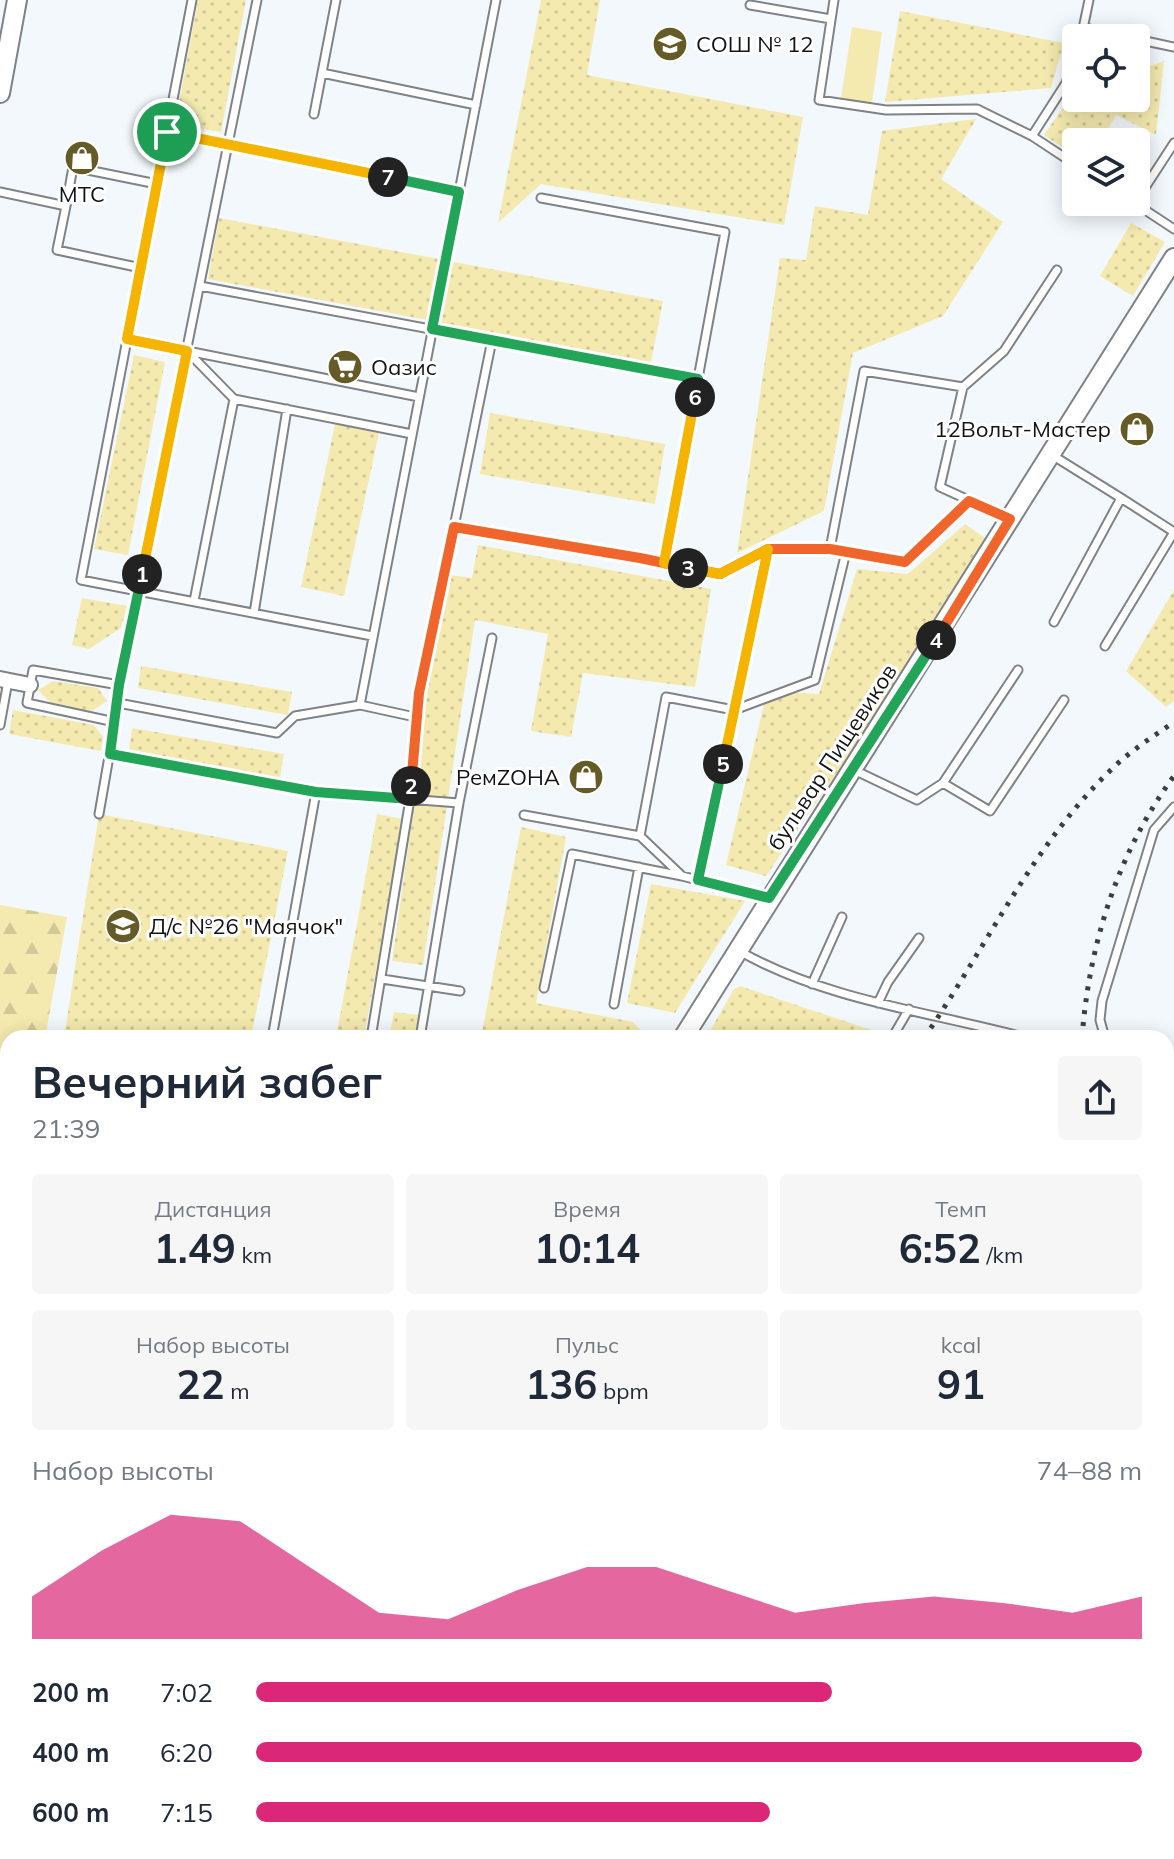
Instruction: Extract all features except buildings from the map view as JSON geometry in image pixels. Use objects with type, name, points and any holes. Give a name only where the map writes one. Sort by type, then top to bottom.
[{"type":"main road","points":[[0,93],[17,0]]},
{"type":"main road","name":"бульвар Пищевиков","points":[[688,1030],[1174,258]]},
{"type":"street","points":[[4,680],[30,685]]},
{"type":"lane","points":[[192,0],[81,580],[372,636]]},
{"type":"lane","points":[[99,814],[119,685],[257,0]]},
{"type":"lane","points":[[314,114],[336,0]]},
{"type":"lane","points":[[360,705],[496,0]]},
{"type":"lane","points":[[834,0],[819,100],[886,110],[977,109],[1032,136],[1062,156]]},
{"type":"lane","points":[[1085,24],[1089,0]]},
{"type":"lane","points":[[750,5],[831,19]]},
{"type":"lane","points":[[1150,42],[1174,47]]},
{"type":"lane","points":[[322,73],[476,105]]},
{"type":"lane","points":[[1032,136],[1062,89]]},
{"type":"lane","points":[[167,132],[459,192]]},
{"type":"lane","points":[[1150,179],[1174,143]]},
{"type":"lane","points":[[141,268],[57,250],[73,167],[157,184]]},
{"type":"lane","points":[[0,192],[66,206]]},
{"type":"lane","points":[[541,198],[725,232],[664,563]]},
{"type":"lane","points":[[1150,213],[1174,229]]},
{"type":"lane","points":[[1010,519],[940,487],[963,387],[1004,351],[1057,270]]},
{"type":"lane","points":[[200,286],[698,379]]},
{"type":"lane","points":[[127,339],[419,397]]},
{"type":"lane","points":[[372,1030],[410,799],[415,717],[492,340]]},
{"type":"lane","points":[[187,351],[234,399],[412,434]]},
{"type":"lane","points":[[830,549],[864,371],[963,387]]},
{"type":"lane","points":[[194,601],[234,399]]},
{"type":"lane","points":[[254,613],[287,409]]},
{"type":"lane","points":[[1051,455],[1174,532],[1105,646]]},
{"type":"lane","points":[[1054,622],[1121,498]]},
{"type":"lane","points":[[454,527],[720,574],[768,549],[830,549],[905,562],[969,501]]},
{"type":"lane","points":[[698,880],[768,549]]},
{"type":"lane","points":[[640,836],[666,697],[734,710],[815,680],[846,552]]},
{"type":"lane","points":[[422,1030],[459,803],[492,638]]},
{"type":"lane","points":[[115,722],[27,703],[33,670],[119,685]]},
{"type":"lane","points":[[854,770],[917,800],[943,783],[1018,670]]},
{"type":"lane","points":[[0,725],[4,680]]},
{"type":"lane","points":[[943,783],[990,811],[1064,700]]},
{"type":"lane","points":[[118,703],[277,733],[295,716],[360,705],[415,717]]},
{"type":"lane","points":[[110,754],[316,792],[459,803]]},
{"type":"lane","points":[[273,1030],[316,792]]},
{"type":"lane","points":[[1103,1030],[1100,1020],[1102,1001],[1154,830],[1174,807]]},
{"type":"lane","points":[[524,815],[640,836],[682,876]]},
{"type":"lane","points":[[544,988],[572,854],[682,876],[769,898]]},
{"type":"lane","points":[[614,1004],[639,867]]},
{"type":"lane","points":[[812,984],[842,917]]},
{"type":"lane","points":[[878,1003],[888,982],[919,938]]},
{"type":"lane","points":[[739,951],[812,984],[986,1030]]},
{"type":"lane","points":[[382,979],[460,991]]},
{"type":"lane","points":[[897,1030],[909,1009]]},
{"type":"green space","points":[[198,0],[246,0],[221,132],[175,124]]},
{"type":"green space","points":[[541,0],[600,0],[587,75],[803,117],[784,225],[541,184],[498,223]]},
{"type":"green space","points":[[900,11],[1062,43],[1051,88],[885,102]]},
{"type":"green space","points":[[852,27],[882,32],[872,103],[841,98]]},
{"type":"green space","points":[[1164,61],[1156,135],[1150,132],[1150,128],[1142,128],[1116,115],[1109,128],[1062,128],[1062,147],[1044,135],[1062,109],[1062,112],[1150,112],[1150,66]]},
{"type":"green space","points":[[976,119],[941,179],[1003,222],[943,316],[853,353],[824,511],[737,553],[780,258],[806,260],[815,206],[868,215],[882,131]]},
{"type":"green space","points":[[219,218],[663,301],[651,362],[208,279]]},
{"type":"green space","points":[[1131,223],[1165,242],[1133,296],[1100,276]]},
{"type":"green space","points":[[134,355],[165,362],[128,555],[94,549]]},
{"type":"green space","points":[[490,413],[665,444],[655,504],[480,474]]},
{"type":"green space","points":[[335,424],[379,433],[344,596],[301,587]]},
{"type":"green space","points":[[965,524],[985,538],[858,742],[766,876],[726,865],[767,691],[819,694],[857,569],[908,574]]},
{"type":"green space","points":[[478,545],[711,589],[695,687],[583,673],[571,737],[531,731],[548,634],[475,620],[423,965],[392,961],[417,786],[422,718],[450,575],[472,578]]},
{"type":"green space","points":[[1174,590],[1174,701],[1166,707],[1126,671]]},
{"type":"green space","points":[[82,598],[127,606],[121,628],[89,649],[72,645]]},
{"type":"green space","points":[[141,666],[292,692],[288,715],[138,688]]},
{"type":"green space","points":[[53,681],[98,688],[107,701],[92,711],[53,705],[38,690]]},
{"type":"green space","points":[[13,710],[94,725],[103,737],[101,751],[9,734]]},
{"type":"green space","points":[[132,728],[284,754],[280,778],[129,751]]},
{"type":"green space","points":[[99,814],[288,851],[253,1030],[65,1030]]},
{"type":"green space","points":[[377,814],[403,819],[365,1030],[337,1030]]},
{"type":"green space","points":[[521,827],[566,837],[536,1003],[633,1022],[640,1030],[483,1030]]},
{"type":"green space","points":[[651,884],[745,901],[675,1013],[627,1003]]},
{"type":"green space","points":[[0,905],[67,917],[46,1030],[0,1030]]},
{"type":"green space","points":[[740,986],[871,1030],[711,1030],[734,989]]},
{"type":"green space","points":[[394,1012],[419,1015],[416,1030],[391,1030]]},
{"type":"railway","points":[[929,1030],[1012,897],[1060,828],[1115,766],[1174,722]]},
{"type":"railway","points":[[1083,1030],[1091,968],[1110,900],[1137,836],[1174,776]]},
{"type":"place","name":"СОШ № 12","points":[[670,44]]},
{"type":"place","name":"МТС","points":[[82,158]]},
{"type":"place","name":"Оазис","points":[[345,367]]},
{"type":"place","name":"12Вольт-Мастер","points":[[1137,429]]},
{"type":"place","name":"РемZОНА","points":[[586,777]]},
{"type":"place","name":"Д/с №26 \"Маячок\"","points":[[123,926]]},
{"type":"route","points":[[167,132],[127,339],[187,351],[119,685],[110,754],[316,792],[410,799],[415,717],[454,527],[720,574],[768,549],[830,549],[905,562],[969,501],[1010,519],[854,770],[769,898],[698,880],[768,549],[720,574],[664,563],[698,379],[432,329],[459,192],[167,132]]}]
